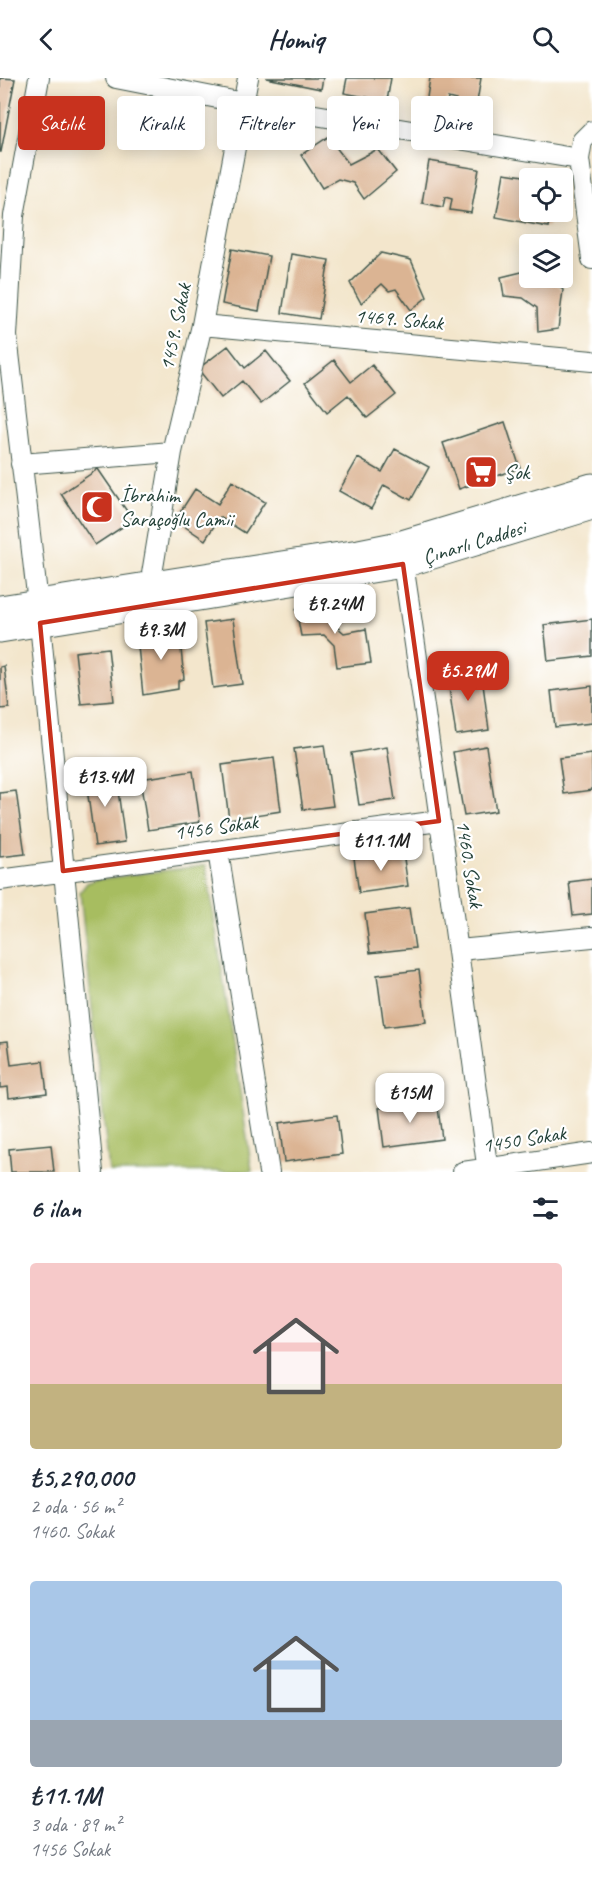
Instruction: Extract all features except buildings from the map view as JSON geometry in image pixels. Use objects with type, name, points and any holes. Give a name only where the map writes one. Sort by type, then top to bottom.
[{"type":"main road","name":"Çınarlı Caddesi","points":[[0,629],[39,613],[150,586],[399,545],[592,487]]},
{"type":"main road","name":"Çınarlı Caddesi","points":[[0,609],[39,613],[403,564],[592,506]]},
{"type":"street","points":[[39,78],[7,214],[3,336],[39,613],[93,1172]]},
{"type":"street","points":[[116,78],[217,98]]},
{"type":"street","name":"1459. Sokak","points":[[244,96],[248,78]]},
{"type":"street","points":[[315,115],[579,159]]},
{"type":"street","points":[[592,131],[582,141],[579,159],[592,259]]},
{"type":"street","name":"1459. Sokak","points":[[150,586],[172,452],[202,324],[234,150]]},
{"type":"street","name":"1469. Sokak","points":[[202,324],[592,361]]},
{"type":"street","points":[[21,464],[172,452]]},
{"type":"street","name":"1460. Sokak","points":[[403,564],[459,950],[488,1170]]},
{"type":"street","name":"1456 Sokak","points":[[0,880],[439,821]]},
{"type":"street","points":[[218,851],[269,1172]]},
{"type":"street","points":[[459,950],[592,937]]},
{"type":"street","name":"1450 Sokak","points":[[463,1172],[592,1153]]},
{"type":"highlighted area","points":[[403,564],[439,821],[63,871],[40,623]]},
{"type":"green space","points":[[206,865],[252,1171],[109,1172],[80,892],[87,883],[95,880]]},
{"type":"place","name":"Şok","points":[[481,472]]},
{"type":"place","name":"İbrahim Saraçoğlu Camii","points":[[97,507]]}]
